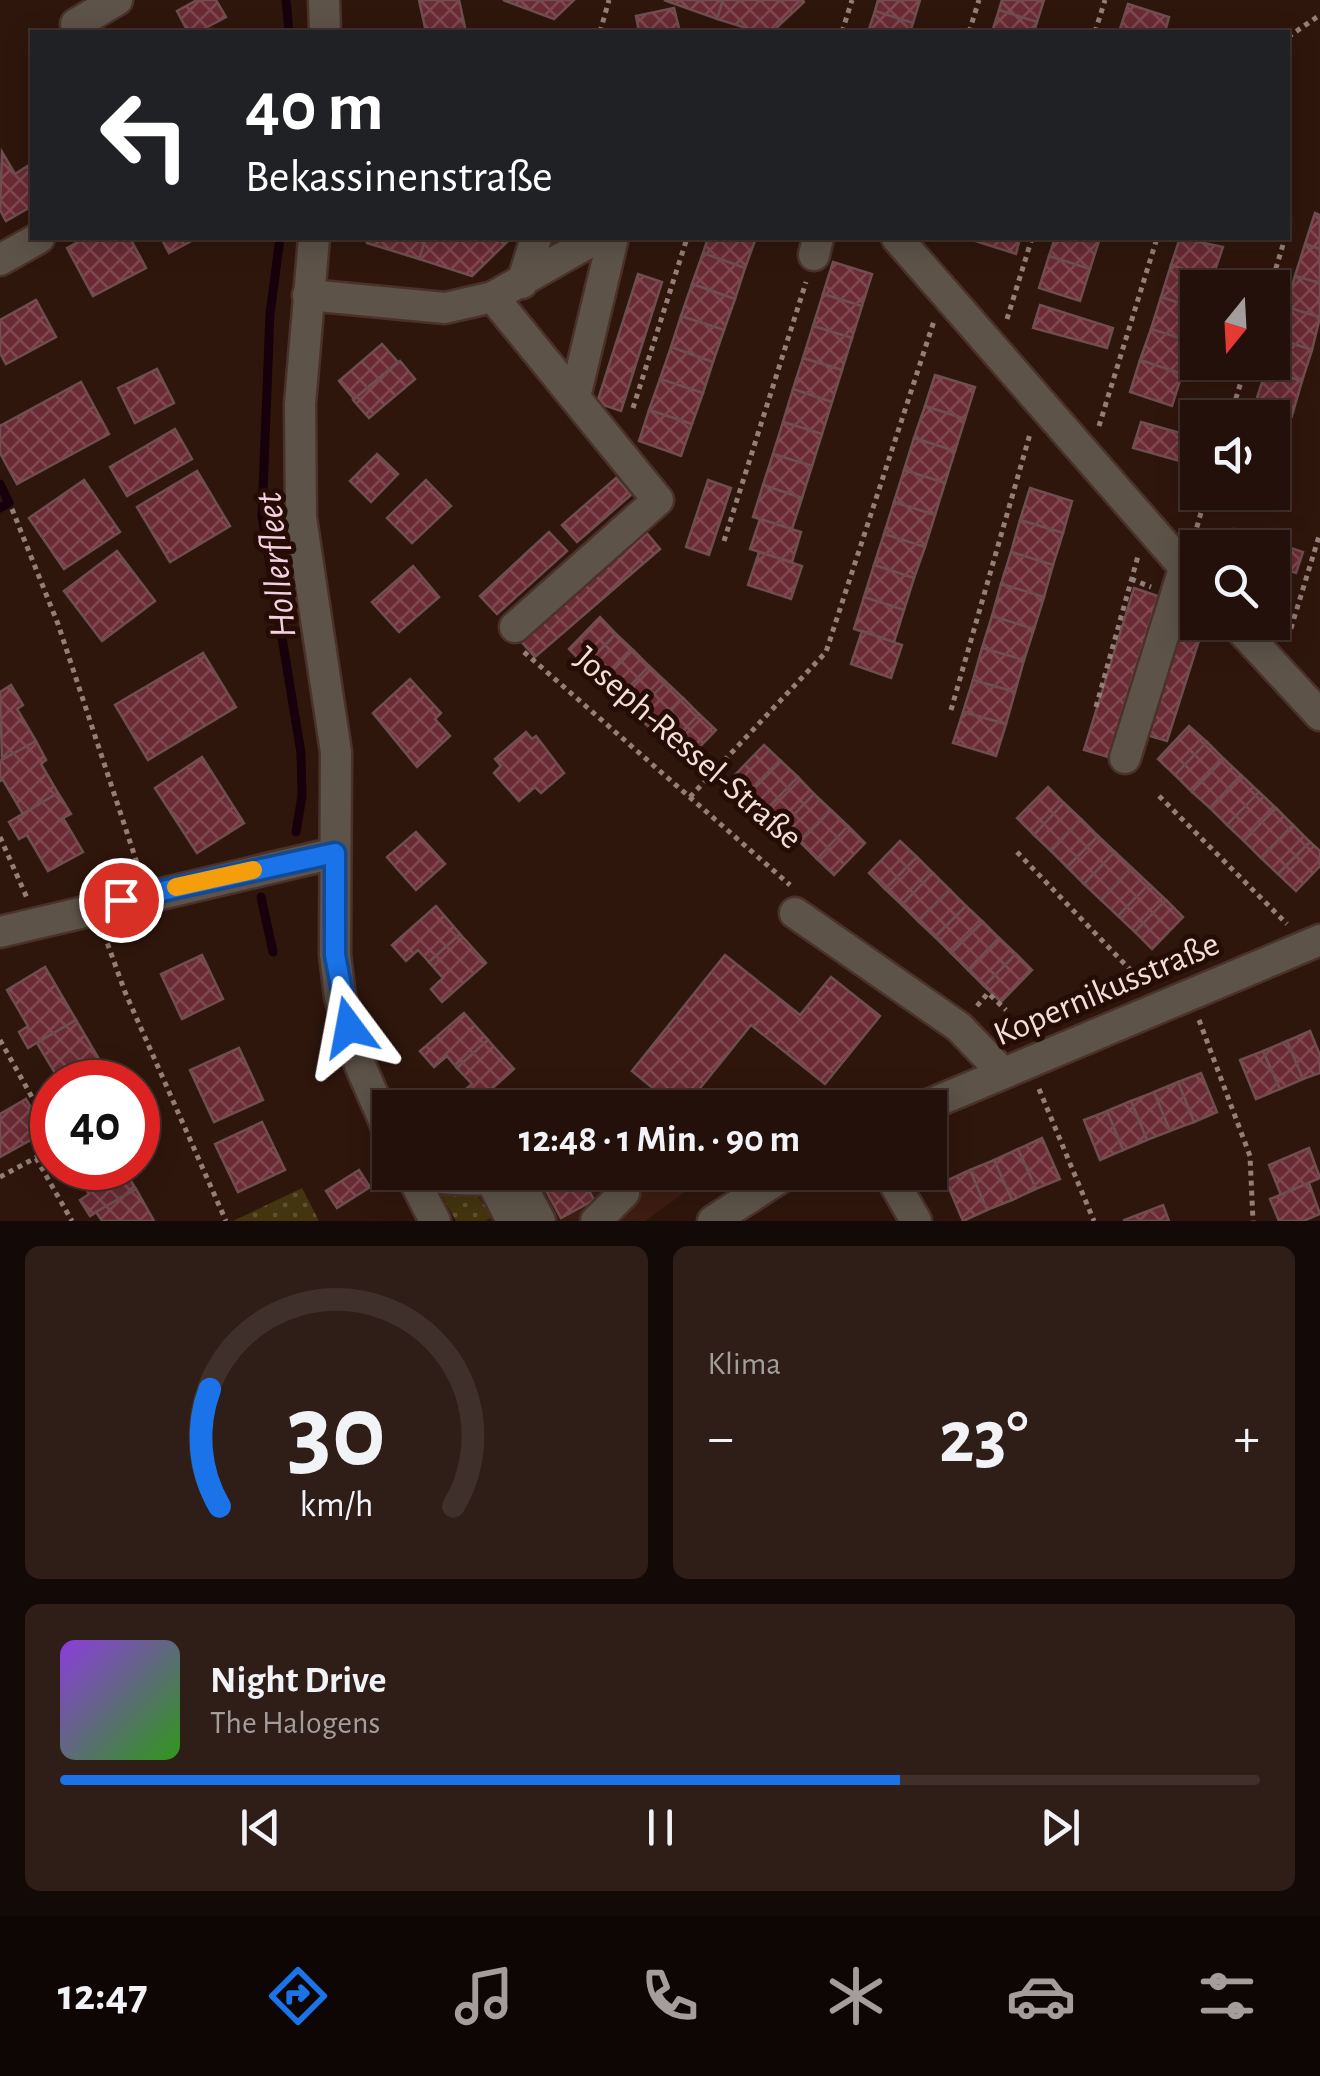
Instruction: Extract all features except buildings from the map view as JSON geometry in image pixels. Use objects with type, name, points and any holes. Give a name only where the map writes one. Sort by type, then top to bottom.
[{"type":"street","points":[[76,24],[117,0]]},
{"type":"street","points":[[324,0],[325,30]]},
{"type":"street","points":[[0,260],[35,240]]},
{"type":"street","points":[[314,240],[300,404],[302,518],[336,752],[340,997],[372,1093]]},
{"type":"street","points":[[522,283],[535,240]]},
{"type":"street","points":[[308,295],[445,308],[493,297],[595,240]]},
{"type":"street","points":[[576,397],[613,240]]},
{"type":"street","points":[[899,240],[1180,563]]},
{"type":"street","points":[[493,297],[658,500],[515,627]]},
{"type":"street","points":[[1125,758],[1180,606]]},
{"type":"street","points":[[1251,640],[1320,715]]},
{"type":"street","points":[[0,932],[148,894],[335,853]]},
{"type":"street","points":[[795,913],[1015,1068]]},
{"type":"street","name":"Kopernikusstraße","points":[[947,1097],[1311,944]]},
{"type":"street","points":[[418,1190],[434,1221]]},
{"type":"street","points":[[504,1190],[512,1221]]},
{"type":"street","points":[[513,1190],[540,1221]]},
{"type":"street","points":[[596,1221],[624,1190]]},
{"type":"street","points":[[713,1221],[761,1190]]},
{"type":"street","points":[[898,1190],[916,1221]]},
{"type":"path","points":[[601,30],[610,0]]},
{"type":"path","points":[[843,30],[852,0]]},
{"type":"path","points":[[970,30],[979,0]]},
{"type":"path","points":[[1096,30],[1105,0]]},
{"type":"path","points":[[1290,36],[1320,15]]},
{"type":"path","points":[[633,408],[686,240]]},
{"type":"path","points":[[997,350],[1031,240]]},
{"type":"path","points":[[1089,458],[1156,240]]},
{"type":"path","points":[[1275,270],[1284,240]]},
{"type":"path","points":[[724,541],[816,246]]},
{"type":"path","points":[[690,798],[826,652],[944,290]]},
{"type":"path","points":[[952,710],[1040,399]]},
{"type":"path","points":[[12,509],[58,624],[148,894]]},
{"type":"path","points":[[1096,707],[1147,524]]},
{"type":"path","points":[[1278,669],[1320,533]]},
{"type":"path","name":"Joseph-Ressel-Straße","points":[[515,627],[510,639],[790,884],[795,913]]},
{"type":"path","points":[[1159,796],[1311,944]]},
{"type":"path","points":[[0,837],[37,922]]},
{"type":"path","points":[[1018,852],[1135,970],[1158,1007]]},
{"type":"path","points":[[95,907],[125,992],[226,1221]]},
{"type":"path","points":[[988,993],[1006,1010]]},
{"type":"path","points":[[1189,994],[1250,1156],[1254,1221]]},
{"type":"path","points":[[0,1040],[30,1094]]},
{"type":"path","points":[[1015,1068],[1094,1221]]},
{"type":"path","points":[[0,1177],[30,1161]]},
{"type":"path","points":[[54,1190],[72,1221]]},
{"type":"shaded area","points":[[302,1188],[319,1221],[233,1221]]},
{"type":"shaded area","points":[[439,1190],[688,1190],[645,1221],[456,1221]]},
{"type":"shaded area","points":[[473,1191],[493,1216],[485,1221],[456,1221],[440,1192]]},
{"type":"waterway","name":"Hollerfleet","points":[[286,0],[289,30]]},
{"type":"waterway","name":"Hollerfleet","points":[[280,240],[270,314],[262,516],[301,753],[302,796],[296,832]]},
{"type":"waterway","points":[[0,484],[9,503],[0,508]]},
{"type":"waterway","name":"Hollerfleet","points":[[261,897],[273,952]]},
{"type":"slow traffic","points":[[176,887],[253,870]]},
{"type":"route","points":[[121,900],[335,853],[335,955],[340,997],[349,1027]]}]
